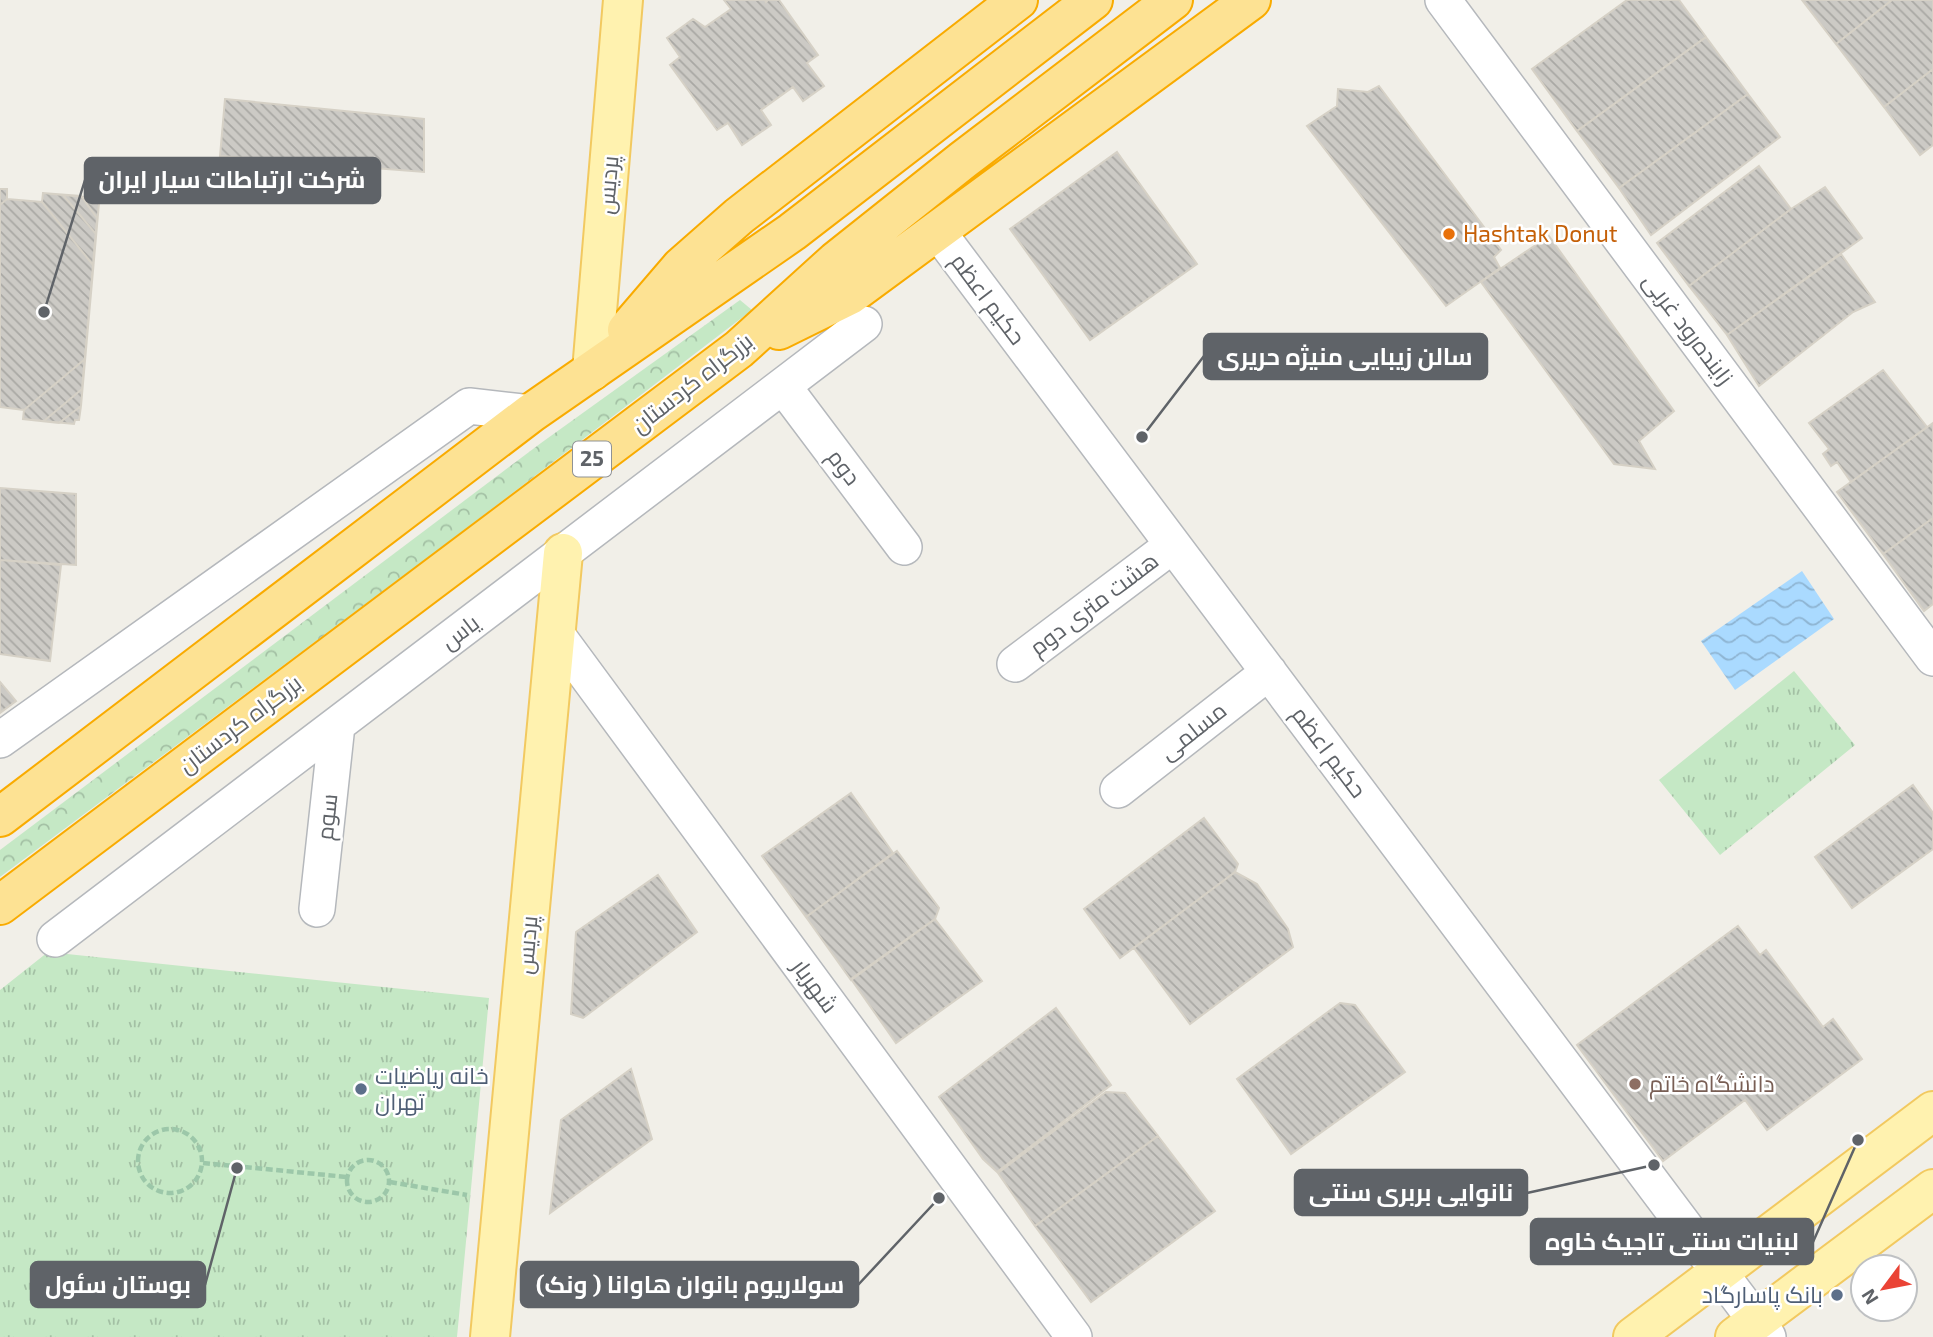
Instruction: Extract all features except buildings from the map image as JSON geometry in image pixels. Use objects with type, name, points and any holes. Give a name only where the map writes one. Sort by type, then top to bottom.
[{"type":"highway","points":[[592,371],[681,267],[739,216],[1017,0]]},
{"type":"highway","points":[[3,813],[531,413],[792,232],[1093,0]]},
{"type":"highway","name":"بزرگراه کردستان","points":[[0,905],[739,349],[847,253],[963,160],[1173,0]]},
{"type":"highway","points":[[739,349],[850,295],[1251,0]]},
{"type":"main road","name":"پردیس","points":[[592,371],[623,0]]},
{"type":"main road","name":"پردیس","points":[[490,1337],[563,553]]},
{"type":"main road","points":[[1633,1337],[1933,1111]]},
{"type":"main road","points":[[1753,1332],[1933,1189]]},
{"type":"street","name":"زاینده‌رود غربی","points":[[1443,0],[1933,658]]},
{"type":"street","name":"حکیم اعظم","points":[[938,232],[1719,1272],[1753,1332]]},
{"type":"street","name":"یاس","points":[[55,939],[864,324]]},
{"type":"street","name":"دوم","points":[[783,386],[904,547]]},
{"type":"street","points":[[0,740],[470,406],[531,413]]},
{"type":"street","name":"هشت متری دوم","points":[[1015,664],[1173,545]]},
{"type":"street","name":"شهریار","points":[[557,635],[1074,1337]]},
{"type":"street","name":"مسلمی","points":[[1118,790],[1269,672]]},
{"type":"street","name":"سوم","points":[[317,909],[337,725]]},
{"type":"path","points":[[173,1128],[182,1130],[198,1144],[203,1163],[201,1174],[194,1184],[185,1190],[163,1193],[144,1180],[138,1159],[145,1140],[162,1129],[173,1128]]},
{"type":"path","points":[[367,1160],[375,1161],[386,1169],[390,1182],[380,1200],[366,1203],[359,1201],[349,1191],[347,1177],[354,1165],[367,1160]]},
{"type":"path","points":[[203,1163],[347,1177]]},
{"type":"path","points":[[390,1182],[503,1201]]},
{"type":"green space","points":[[740,300],[752,310],[451,540],[0,877],[0,850],[541,443]]},
{"type":"green space","points":[[1794,671],[1855,745],[1720,855],[1659,780]]},
{"type":"green space","points":[[48,952],[489,998],[457,1337],[0,1337],[0,990]]},
{"type":"water","points":[[1802,571],[1834,619],[1735,690],[1701,641]]},
{"type":"place","name":"Hashtak Donut","points":[[1449,234]]},
{"type":"place","name":"شرکت ارتباطات سیار ایران","points":[[44,312]]},
{"type":"place","name":"سالن زیبایی منیژه حریری","points":[[1142,437]]},
{"type":"place","name":"دانشگاه خاتم","points":[[1635,1084]]},
{"type":"place","name":"خانه ریاضیات تهران","points":[[361,1089]]},
{"type":"place","name":"لبنیات سنتی تاجیک خاوه","points":[[1858,1140]]},
{"type":"place","name":"نانوایی بربری سنتی","points":[[1654,1165]]},
{"type":"place","name":"بوستان سئول","points":[[237,1168]]},
{"type":"place","name":"سولاریوم بانوان هاوانا ( ونک)","points":[[939,1198]]},
{"type":"place","name":"بانک پاسارگاد","points":[[1837,1295]]}]
